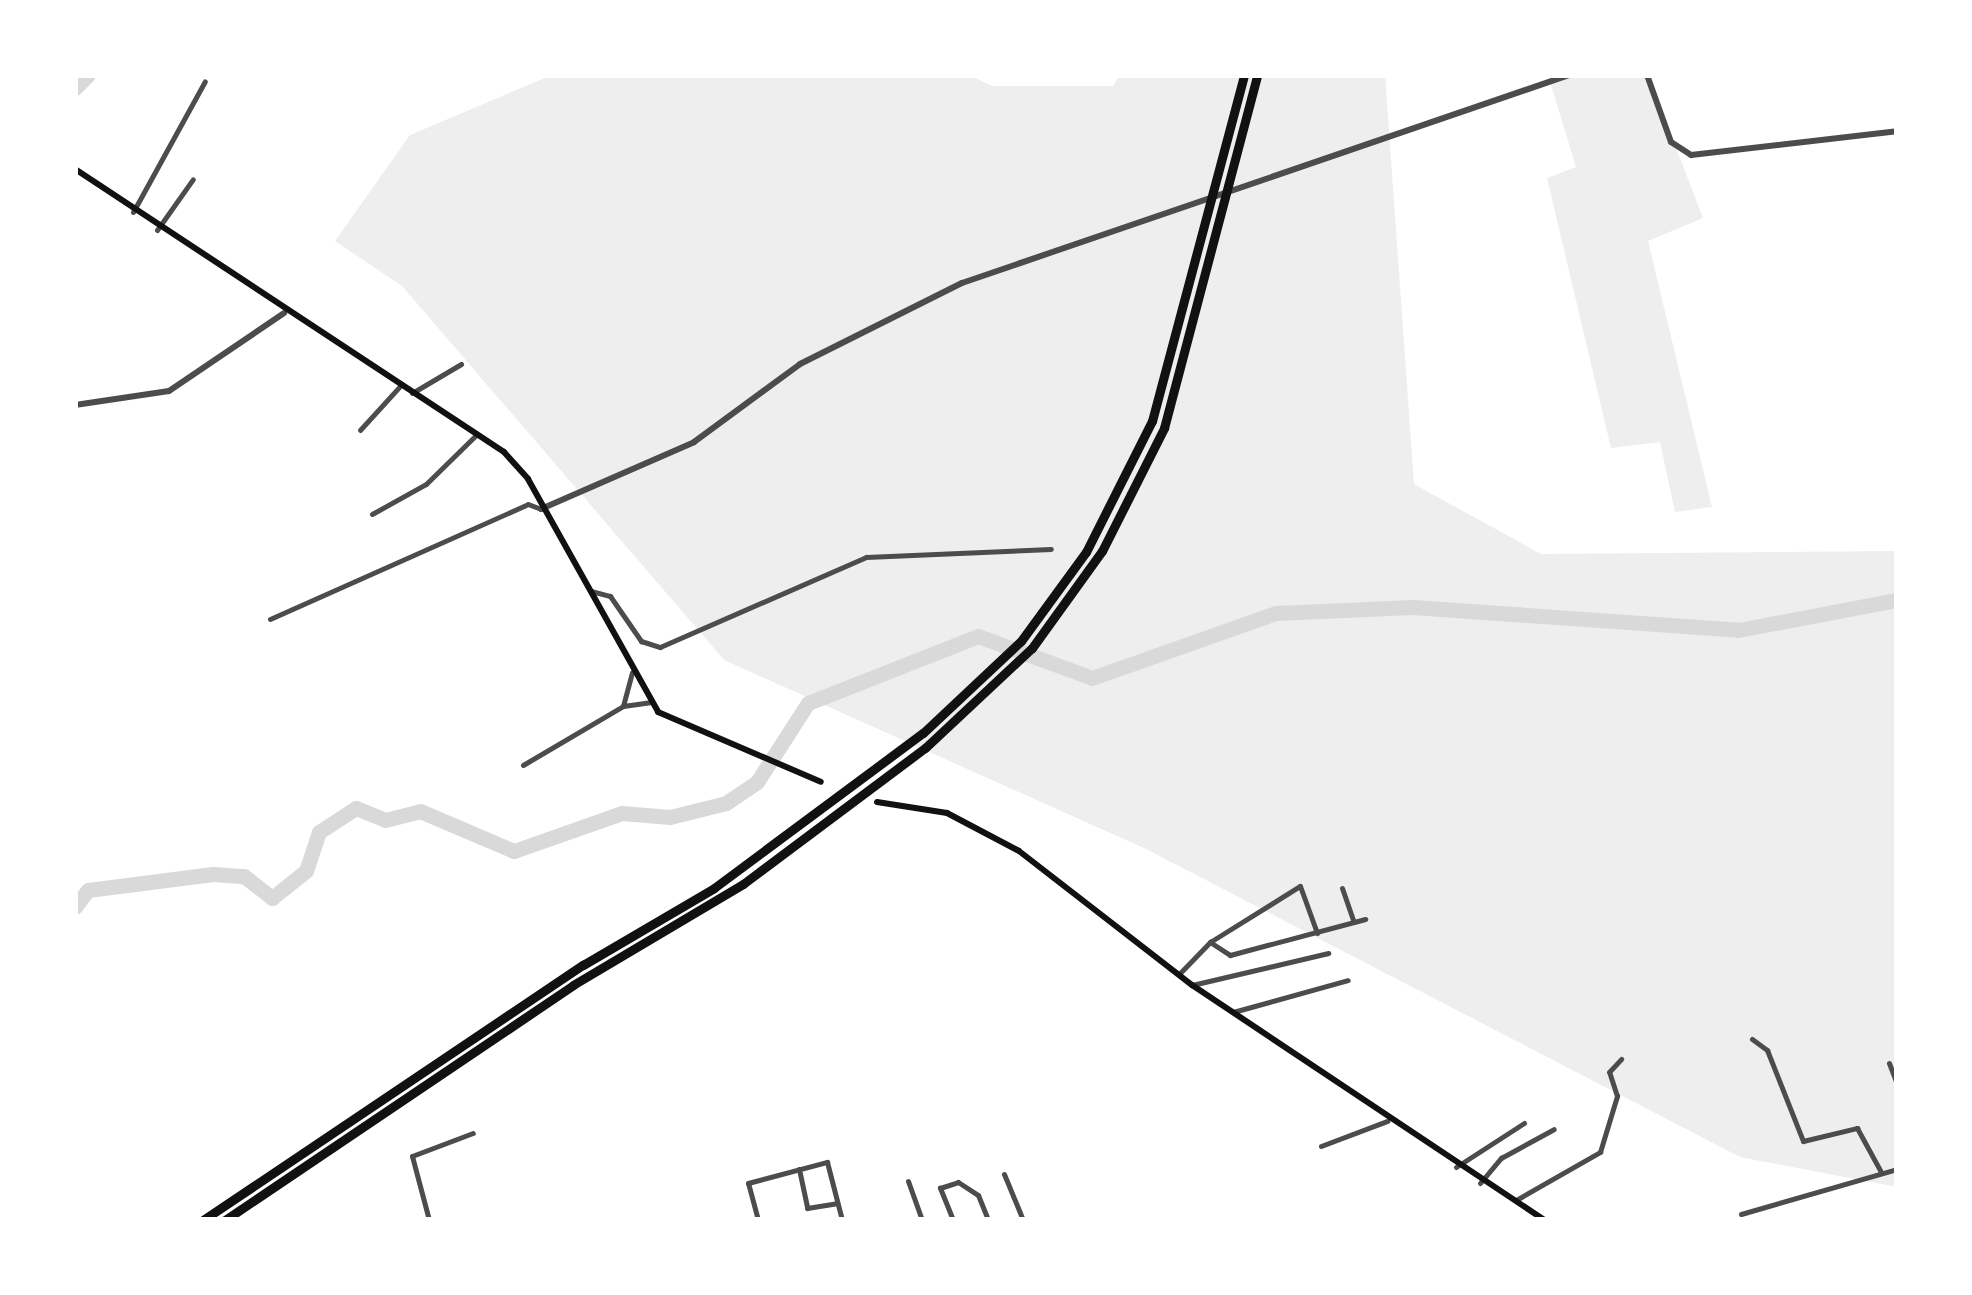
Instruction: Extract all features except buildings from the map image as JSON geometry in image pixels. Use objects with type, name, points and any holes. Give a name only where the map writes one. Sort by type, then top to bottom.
[{"type":"highway","points":[[203,1220],[567,975],[714,888],[972,690],[1054,600],[1152,421],[1244,75]]},
{"type":"highway","points":[[225,1220],[573,985],[743,884],[986,694],[1067,606],[1164,428],[1256,75]]},
{"type":"main road","points":[[75,169],[157,230],[476,434],[528,479],[650,702],[679,728],[821,782]]},
{"type":"main road","points":[[877,802],[947,813],[1019,851],[1192,985],[1480,1183],[1545,1220]]},
{"type":"street","points":[[270,620],[507,513],[541,509],[694,442],[800,364],[962,283],[1569,75]]},
{"type":"street","points":[[1647,75],[1671,142],[1692,155],[1897,132]]},
{"type":"street","points":[[134,212],[205,81]]},
{"type":"street","points":[[157,230],[193,179]]},
{"type":"street","points":[[75,405],[169,391],[284,313]]},
{"type":"street","points":[[412,393],[461,364]]},
{"type":"street","points":[[360,430],[400,386]]},
{"type":"street","points":[[372,514],[426,484],[476,434]]},
{"type":"street","points":[[588,591],[610,596],[640,641],[660,647],[866,556],[1051,549]]},
{"type":"street","points":[[624,706],[632,672]]},
{"type":"street","points":[[523,766],[624,706],[650,702]]},
{"type":"street","points":[[1178,974],[1210,942],[1300,886],[1318,933]]},
{"type":"street","points":[[1342,888],[1354,922]]},
{"type":"street","points":[[1210,942],[1230,955],[1365,919]]},
{"type":"street","points":[[1192,985],[1328,954]]},
{"type":"street","points":[[1233,1012],[1348,980]]},
{"type":"street","points":[[1752,1039],[1767,1050],[1803,1140],[1857,1128],[1881,1172]]},
{"type":"street","points":[[1514,1202],[1600,1152],[1617,1096],[1609,1072],[1621,1059]]},
{"type":"street","points":[[1888,1063],[1897,1084]]},
{"type":"street","points":[[1321,1146],[1387,1121]]},
{"type":"street","points":[[1456,1167],[1524,1123]]},
{"type":"street","points":[[1480,1183],[1502,1158],[1554,1129]]},
{"type":"street","points":[[429,1220],[412,1156],[473,1133]]},
{"type":"street","points":[[758,1220],[748,1183],[827,1162],[842,1220]]},
{"type":"street","points":[[1741,1214],[1897,1169]]},
{"type":"street","points":[[799,1170],[807,1208],[837,1203]]},
{"type":"street","points":[[1004,1174],[1022,1220]]},
{"type":"street","points":[[908,1180],[922,1220]]},
{"type":"street","points":[[954,1220],[940,1188],[958,1182],[978,1195],[988,1220]]},
{"type":"shaded area","points":[[552,75],[969,75],[992,86],[1113,86],[1120,75],[1385,75],[1414,484],[1541,554],[1897,551],[1897,1187],[1740,1157],[1146,849],[724,660],[402,286],[335,241],[410,135]]},
{"type":"shaded area","points":[[1548,75],[1648,75],[1703,218],[1648,241],[1712,507],[1675,512],[1660,442],[1611,448],[1547,178],[1576,167]]},
{"type":"waterway","points":[[75,88],[88,75]]},
{"type":"waterway","points":[[75,907],[88,890],[213,874],[244,876],[272,898],[306,871],[319,832],[356,808],[385,820],[420,811],[514,851],[622,813],[670,817],[726,803],[757,782],[808,703],[978,636],[1092,678],[1276,613],[1413,607],[1738,630],[1897,600]]}]
